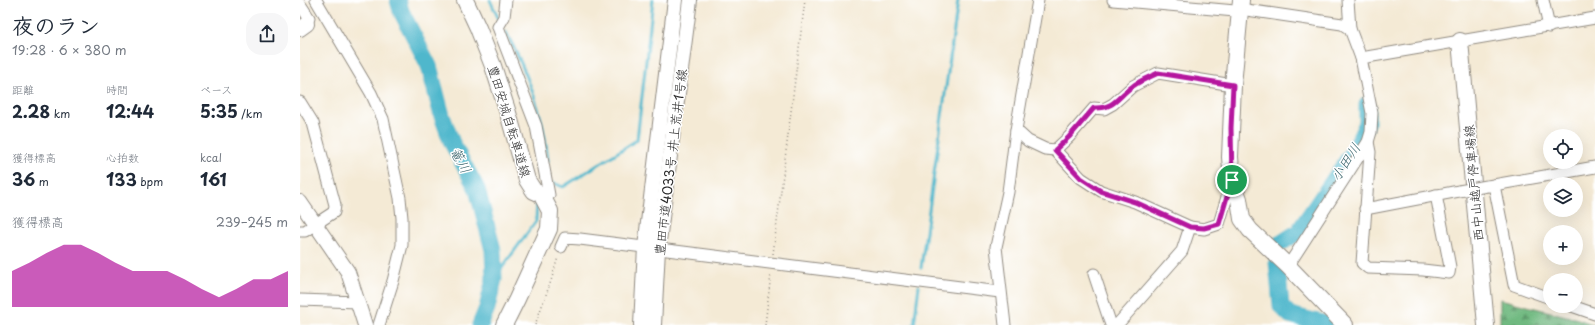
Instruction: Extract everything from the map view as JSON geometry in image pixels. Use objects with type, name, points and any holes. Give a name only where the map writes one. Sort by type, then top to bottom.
[{"type":"main road","name":"豊田安城自転車道線","points":[[465,0],[493,66],[527,180],[534,191],[541,194],[550,211],[549,229],[518,299],[504,325]]},
{"type":"main road","points":[[1241,5],[1233,85],[1231,128],[1232,180],[1239,199],[1242,219],[1250,230],[1288,266],[1345,325]]},
{"type":"main road","name":"西中山越戸停車場線","points":[[1460,41],[1486,325]]},
{"type":"street","points":[[316,0],[371,93],[383,119],[400,198],[402,245],[393,281],[379,325]]},
{"type":"street","points":[[506,0],[504,17],[498,27],[536,126],[549,195]]},
{"type":"street","name":"豊田市道4033号 井上荒井1号線","points":[[654,325],[652,248],[674,0]]},
{"type":"street","name":"豊田市道4033号 井上荒井1号線","points":[[641,325],[690,0]]},
{"type":"street","points":[[1005,325],[996,247],[1008,192],[1016,130],[1038,0]]},
{"type":"street","points":[[1113,0],[1235,11],[1241,5],[1342,24],[1350,29]]},
{"type":"street","points":[[1288,266],[1368,142],[1371,132],[1372,113],[1361,58],[1350,29],[1348,0]]},
{"type":"street","points":[[1543,0],[1549,27]]},
{"type":"street","points":[[300,4],[309,18],[304,27]]},
{"type":"street","points":[[1361,58],[1595,18]]},
{"type":"street","points":[[1055,150],[1069,137],[1094,108],[1104,109],[1113,104],[1133,86],[1158,73],[1233,85]]},
{"type":"street","points":[[300,102],[313,123],[335,205],[334,212],[316,225],[305,231],[300,231]]},
{"type":"street","points":[[1016,130],[1028,140],[1045,149],[1055,150],[1081,178],[1101,191],[1135,202],[1190,227],[1204,228],[1219,224],[1232,180]]},
{"type":"street","points":[[1368,142],[1370,152],[1362,263],[1368,268],[1423,270],[1449,273],[1450,267],[1436,195]]},
{"type":"street","points":[[1366,209],[1595,167]]},
{"type":"street","points":[[1491,186],[1514,285],[1543,295]]},
{"type":"street","points":[[300,202],[344,264],[358,302],[364,325]]},
{"type":"street","points":[[1117,325],[1182,251],[1190,227]]},
{"type":"street","points":[[561,247],[565,238],[1000,292]]},
{"type":"street","points":[[1094,274],[1111,325]]},
{"type":"street","points":[[300,300],[358,302]]},
{"type":"street","points":[[1583,310],[1595,314]]},
{"type":"path","points":[[765,325],[805,0]]},
{"type":"path","points":[[535,325],[551,282],[561,247]]},
{"type":"green space","points":[[1500,299],[1543,310],[1543,313],[1555,313],[1595,325],[1500,325]]},
{"type":"waterway","name":"篭川","points":[[398,0],[401,11],[429,66],[442,116],[452,143],[477,189],[493,250],[494,279],[487,308],[480,325]]},
{"type":"waterway","points":[[490,0],[499,20]]},
{"type":"waterway","points":[[554,183],[563,187],[637,140],[653,0]]},
{"type":"waterway","points":[[921,268],[958,0]]},
{"type":"waterway","points":[[506,32],[523,68],[538,108],[545,136],[548,161]]},
{"type":"waterway","name":"小田川","points":[[1275,247],[1298,232],[1355,149],[1367,123],[1367,105]]},
{"type":"waterway","points":[[494,279],[536,221],[537,199]]},
{"type":"waterway","name":"小田川","points":[[1277,262],[1281,306],[1290,315],[1330,325]]},
{"type":"waterway","points":[[914,325],[919,286]]},
{"type":"route","points":[[1158,73],[1212,80],[1233,85],[1234,95],[1230,156],[1232,180],[1226,196],[1219,224],[1204,228],[1190,227],[1135,202],[1101,191],[1081,178],[1055,150],[1069,137],[1075,128],[1094,108],[1104,109],[1113,104],[1133,86],[1158,73]]}]
